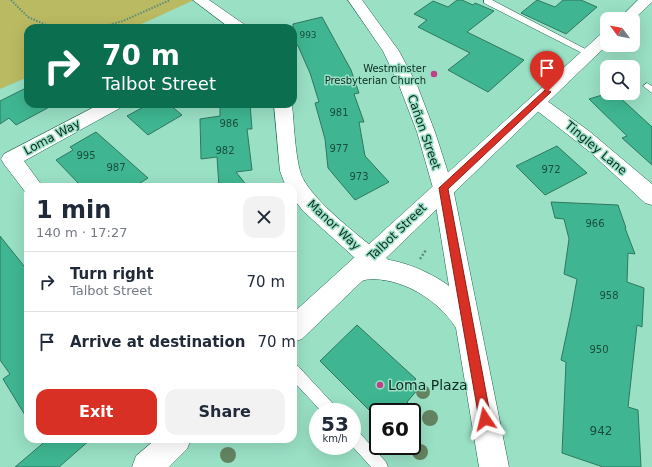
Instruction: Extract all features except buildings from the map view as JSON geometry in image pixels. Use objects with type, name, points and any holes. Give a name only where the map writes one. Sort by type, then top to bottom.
[{"type":"main road","points":[[200,0],[234,24]]},
{"type":"main road","name":"Cañon Street","points":[[355,0],[391,51],[408,85],[426,132],[443,188],[494,467]]},
{"type":"main road","points":[[633,12],[646,0]]},
{"type":"main road","name":"Talbot Street","points":[[297,327],[369,267],[443,188],[600,43]]},
{"type":"main road","name":"Tingley Lane","points":[[537,102],[558,116],[612,159],[652,197]]},
{"type":"main road","name":"Loma Way","points":[[30,183],[11,159],[107,108]]},
{"type":"main road","name":"Manor Way","points":[[283,108],[290,171],[295,183]]},
{"type":"main road","name":"Manor Way","points":[[297,188],[310,205],[369,267]]},
{"type":"main road","points":[[369,267],[419,282],[446,297],[462,312],[468,325]]},
{"type":"main road","points":[[147,467],[173,443]]},
{"type":"lane","points":[[488,0],[487,1],[589,53]]},
{"type":"lane","points":[[297,375],[323,403]]},
{"type":"lane","points":[[361,445],[381,467]]},
{"type":"path","points":[[11,0],[28,17],[44,24]]},
{"type":"path","points":[[112,24],[123,21],[170,0]]},
{"type":"path","points":[[422,248],[423,254],[426,250]]},
{"type":"shaded area","points":[[0,0],[194,0],[142,24],[24,24],[24,79],[0,89]]},
{"type":"place","name":"Westminster Presbyterian Church","points":[[434,74]]},
{"type":"place","name":"Loma Plaza","points":[[380,385]]},
{"type":"route","points":[[485,419],[443,188],[547,92]]}]
